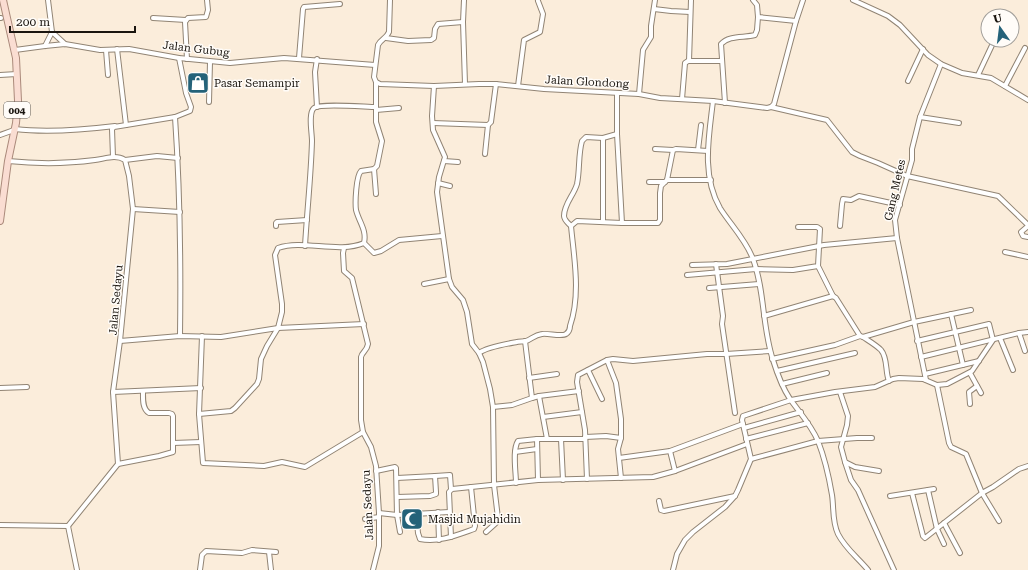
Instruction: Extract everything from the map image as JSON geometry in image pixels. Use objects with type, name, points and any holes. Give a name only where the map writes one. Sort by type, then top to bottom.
[{"type":"main road","name":"004","points":[[0,221],[8,161],[15,130],[18,101],[15,50],[3,0]]},
{"type":"street","points":[[45,46],[52,32],[48,0]]},
{"type":"street","points":[[153,18],[186,20],[188,18],[206,17],[208,10],[207,0]]},
{"type":"street","points":[[386,38],[390,26],[390,0]]},
{"type":"street","points":[[464,0],[463,22],[465,84]]},
{"type":"street","points":[[639,94],[643,50],[652,37],[651,26],[656,0]]},
{"type":"street","points":[[689,61],[691,0]]},
{"type":"street","points":[[725,103],[721,47],[724,41],[730,38],[754,34],[756,32],[758,17],[757,5],[753,0]]},
{"type":"street","points":[[771,107],[774,104],[803,0]]},
{"type":"street","points":[[853,0],[888,16],[900,25],[928,55],[941,64],[962,73],[991,78],[1028,100]]},
{"type":"street","points":[[518,86],[524,40],[538,33],[541,29],[543,14],[538,1]]},
{"type":"street","points":[[299,58],[304,7],[340,4]]},
{"type":"street","points":[[654,8],[690,12]]},
{"type":"street","points":[[758,17],[796,21]]},
{"type":"street","points":[[186,20],[185,25],[188,59]]},
{"type":"street","points":[[442,236],[399,240],[381,251],[374,253],[364,243],[364,229],[356,208],[357,177],[360,171],[374,169],[378,164],[382,141],[376,124],[376,82],[374,77],[378,45],[380,41],[386,38],[408,41],[431,40],[434,38],[435,29],[438,24],[463,22]]},
{"type":"street","points":[[52,32],[65,44]]},
{"type":"street","name":"Jalan Gubug","points":[[15,50],[65,44],[106,50],[129,48],[179,58],[210,62],[230,63],[299,58],[376,65]]},
{"type":"street","points":[[978,75],[991,48]]},
{"type":"street","points":[[1005,86],[1025,48]]},
{"type":"street","points":[[117,49],[126,125]]},
{"type":"street","points":[[908,81],[923,49]]},
{"type":"street","points":[[106,50],[108,75]]},
{"type":"street","points":[[0,134],[15,130],[51,131],[126,125],[175,117],[188,112],[191,109],[179,58]]},
{"type":"street","points":[[317,60],[315,72],[317,106]]},
{"type":"street","points":[[682,99],[685,63],[689,61],[722,61]]},
{"type":"street","points":[[209,102],[210,62]]},
{"type":"street","name":"Gang Metes","points":[[926,380],[896,238],[896,220],[912,160],[912,149],[920,117],[941,64]]},
{"type":"street","points":[[0,75],[17,74]]},
{"type":"street","name":"Jalan Glondong","points":[[376,82],[384,84],[434,86],[496,84],[544,89],[639,94],[660,98],[713,101],[767,108],[771,107],[827,120],[838,132],[852,152],[907,176],[997,195],[1005,201],[1028,226]]},
{"type":"street","points":[[485,154],[488,125],[491,122],[496,84]]},
{"type":"street","points":[[434,86],[433,124],[435,136],[445,157],[437,192],[449,279],[452,287],[463,300],[467,312],[472,344],[479,353],[488,377],[493,407],[494,485],[497,520],[486,532]]},
{"type":"street","points":[[617,93],[617,134],[622,223]]},
{"type":"street","points":[[713,101],[709,134],[708,166],[714,194],[720,207],[753,258],[764,306],[764,316],[772,359],[782,384],[791,400],[808,423],[818,441],[824,457],[832,494],[836,530],[842,541],[868,570]]},
{"type":"street","points":[[305,246],[310,188],[312,140],[311,115],[314,108],[317,106],[328,105],[399,108]]},
{"type":"street","points":[[175,117],[180,212],[180,336]]},
{"type":"street","points":[[920,117],[959,123]]},
{"type":"street","points":[[433,124],[488,125]]},
{"type":"street","points":[[698,150],[701,125]]},
{"type":"street","points":[[113,157],[112,129],[115,126]]},
{"type":"street","points":[[700,132],[709,134]]},
{"type":"street","points":[[479,353],[484,350],[525,341],[537,335],[563,335],[569,331],[576,297],[571,226],[565,220],[564,215],[568,202],[577,184],[582,140],[586,137],[603,138],[617,134]]},
{"type":"street","points":[[603,138],[603,222]]},
{"type":"street","points":[[654,149],[708,151]]},
{"type":"street","points":[[571,226],[577,221],[658,223],[660,220],[661,186],[666,181],[673,150]]},
{"type":"street","points":[[8,161],[53,163],[113,157],[125,160],[158,156],[178,158]]},
{"type":"street","name":"Jalan Sedayu","points":[[125,160],[130,176],[133,209],[120,341],[180,336],[221,337],[278,328],[364,324]]},
{"type":"street","points":[[444,161],[458,162]]},
{"type":"street","points":[[374,169],[376,194]]},
{"type":"street","points":[[650,182],[710,180]]},
{"type":"street","points":[[438,183],[450,186]]},
{"type":"street","points":[[840,226],[843,199],[851,200],[859,196],[900,205]]},
{"type":"street","points":[[133,209],[180,212]]},
{"type":"street","points":[[276,226],[276,222],[307,220]]},
{"type":"street","points":[[1028,226],[1021,232],[1023,236],[1028,237]]},
{"type":"street","points":[[798,227],[820,229],[818,266],[833,296],[836,298],[861,336],[882,351],[889,381]]},
{"type":"street","points":[[692,265],[727,264],[820,246],[896,238]]},
{"type":"street","points":[[199,414],[228,412],[235,408],[257,384],[261,359],[278,328],[282,312],[275,255],[276,249],[281,246],[344,248],[364,243]]},
{"type":"street","name":"Jalan Sedayu","points":[[344,248],[344,270],[352,278],[368,344],[366,351],[361,357],[361,420],[362,432],[371,447],[376,471],[379,515],[379,546],[373,570]]},
{"type":"street","points":[[1005,252],[1028,257]]},
{"type":"street","points":[[716,264],[723,316],[722,324],[735,413]]},
{"type":"street","points":[[687,276],[756,269],[793,270],[818,266]]},
{"type":"street","points":[[424,284],[449,279]]},
{"type":"street","points":[[709,288],[759,284]]},
{"type":"street","points":[[764,316],[833,296]]},
{"type":"street","points":[[772,359],[835,345],[861,336],[914,322],[971,310]]},
{"type":"street","points":[[951,314],[963,365]]},
{"type":"street","points":[[673,570],[678,554],[685,540],[725,507],[735,496],[747,471],[751,459],[743,426],[742,418],[744,415],[791,400],[874,387],[894,379],[906,378],[926,380],[937,385],[947,384],[970,373],[975,368],[993,340],[989,324],[917,340]]},
{"type":"street","points":[[921,357],[1028,332]]},
{"type":"street","points":[[1019,333],[1025,351]]},
{"type":"street","points":[[202,336],[199,414],[202,460],[204,464],[264,466],[282,462],[305,467],[362,432]]},
{"type":"street","points":[[1000,338],[1013,370]]},
{"type":"street","points":[[118,464],[113,392],[120,341]]},
{"type":"street","points":[[525,341],[532,398]]},
{"type":"street","points":[[587,479],[585,438],[578,375],[607,360],[613,359],[633,361],[707,354],[770,351]]},
{"type":"street","points":[[777,371],[855,353]]},
{"type":"street","points":[[607,360],[616,383],[621,419],[621,438],[618,449],[621,478]]},
{"type":"street","points":[[925,374],[979,361]]},
{"type":"street","points":[[588,370],[602,399]]},
{"type":"street","points":[[970,373],[981,393]]},
{"type":"street","points":[[529,378],[557,374]]},
{"type":"street","points":[[782,384],[827,374]]},
{"type":"street","points":[[937,385],[949,443],[951,447],[966,454],[982,493],[999,521]]},
{"type":"street","points":[[970,404],[969,392],[977,386]]},
{"type":"street","points":[[0,388],[27,387]]},
{"type":"street","points":[[113,392],[200,388]]},
{"type":"street","points":[[68,526],[118,464],[171,453],[174,450],[172,414],[147,412],[144,408],[143,390]]},
{"type":"street","points":[[493,407],[512,405],[539,396],[579,391]]},
{"type":"street","points":[[840,392],[848,416],[841,447],[845,462],[851,480],[858,490],[894,570]]},
{"type":"street","points":[[539,396],[547,439]]},
{"type":"street","points":[[543,417],[582,412]]},
{"type":"street","points":[[619,458],[670,451],[743,426],[801,412]]},
{"type":"street","points":[[451,489],[538,480],[653,477],[675,471],[746,441],[808,423]]},
{"type":"street","points":[[516,483],[515,452],[518,440],[606,436],[621,438]]},
{"type":"street","points":[[751,459],[818,441],[872,438]]},
{"type":"street","points":[[537,439],[538,480]]},
{"type":"street","points":[[561,439],[563,480]]},
{"type":"street","points":[[173,443],[201,442]]},
{"type":"street","points":[[515,452],[537,449]]},
{"type":"street","points":[[670,451],[675,471]]},
{"type":"street","points":[[845,462],[855,467],[879,471]]},
{"type":"street","points":[[912,493],[923,536],[927,537],[982,493],[993,488],[1018,469],[1028,466]]},
{"type":"street","points":[[376,471],[395,467],[397,470],[397,515],[400,532]]},
{"type":"street","points":[[396,478],[450,475],[451,489],[449,492],[449,512],[451,537]]},
{"type":"street","points":[[397,497],[434,495],[436,492],[435,476]]},
{"type":"street","points":[[416,513],[419,538],[424,540],[439,540],[475,528],[471,487]]},
{"type":"street","points":[[890,496],[934,489]]},
{"type":"street","points":[[928,490],[937,529],[944,544]]},
{"type":"street","points":[[659,501],[661,510],[664,512],[735,496]]},
{"type":"street","points":[[438,512],[439,540]]},
{"type":"street","points":[[365,519],[379,515],[449,512]]},
{"type":"street","points":[[944,523],[960,553]]},
{"type":"street","points":[[0,525],[68,526]]},
{"type":"street","points":[[68,526],[77,570]]},
{"type":"street","points":[[200,570],[202,555],[206,551],[242,553],[252,550],[276,552]]},
{"type":"street","points":[[270,552],[271,570]]},
{"type":"place","name":"Pasar Semampir","points":[[198,83]]},
{"type":"place","name":"Masjid Mujahidin","points":[[412,519]]}]
